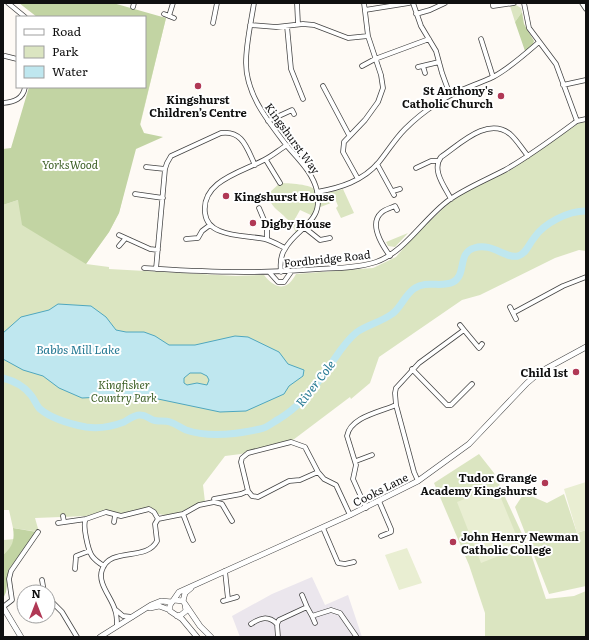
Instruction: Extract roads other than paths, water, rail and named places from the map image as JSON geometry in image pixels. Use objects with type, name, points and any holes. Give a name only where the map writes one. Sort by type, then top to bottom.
[{"type":"street","points":[[8,3],[24,16]]},
{"type":"street","points":[[164,14],[172,17],[173,3]]},
{"type":"street","points":[[213,23],[217,3]]},
{"type":"street","name":"Kingshurst Way","points":[[254,3],[250,24],[246,70],[257,104],[268,121],[312,176],[317,192],[316,209],[306,228],[285,248]]},
{"type":"street","points":[[297,3],[298,24]]},
{"type":"street","points":[[358,179],[343,152],[344,142],[365,120],[382,94],[383,82],[368,36],[364,3]]},
{"type":"street","points":[[365,10],[409,3]]},
{"type":"street","points":[[413,3],[416,14],[436,51],[450,95]]},
{"type":"street","points":[[416,14],[445,3]]},
{"type":"street","points":[[493,3],[493,6],[514,3]]},
{"type":"street","points":[[524,3],[529,28],[556,64],[577,121]]},
{"type":"street","points":[[582,3],[586,9]]},
{"type":"street","points":[[250,24],[287,26],[298,24],[314,25],[338,36],[348,38],[368,36]]},
{"type":"street","points":[[287,26],[291,69],[303,99]]},
{"type":"street","points":[[362,66],[375,59],[429,39]]},
{"type":"street","points":[[481,39],[493,77]]},
{"type":"street","points":[[317,192],[332,189],[358,179],[378,164],[405,129],[436,103],[450,95],[493,77],[509,67],[539,42]]},
{"type":"street","points":[[5,56],[16,59]]},
{"type":"street","points":[[418,67],[439,62]]},
{"type":"street","points":[[423,66],[425,73]]},
{"type":"street","points":[[563,85],[586,80]]},
{"type":"street","points":[[322,86],[349,136]]},
{"type":"street","points":[[3,103],[17,100],[22,96],[26,88]]},
{"type":"street","points":[[268,121],[292,110],[294,114]]},
{"type":"street","name":"Fordbridge Road","points":[[144,268],[230,273],[270,273],[356,266],[375,262],[390,256],[400,248],[430,216],[451,199],[528,156],[577,121],[586,119]]},
{"type":"street","points":[[451,199],[437,171],[437,162],[441,157],[470,137],[486,129],[501,130],[507,132],[528,156]]},
{"type":"street","points":[[156,269],[167,162],[176,153],[221,133],[229,132],[243,140],[255,165]]},
{"type":"street","points":[[281,272],[281,259],[285,248],[267,239],[229,234],[210,225],[205,216],[204,208],[209,193],[216,185],[227,178],[266,160],[287,145]]},
{"type":"street","points":[[266,160],[280,183]]},
{"type":"street","points":[[416,168],[431,161],[437,162]]},
{"type":"street","points":[[378,164],[394,193],[400,188]]},
{"type":"street","points":[[146,167],[166,169]]},
{"type":"street","points":[[135,194],[163,198]]},
{"type":"street","points":[[390,256],[376,229],[376,223],[382,212],[395,206],[398,210]]},
{"type":"street","points":[[259,208],[267,227],[267,239]]},
{"type":"street","points":[[186,239],[198,238],[202,231],[210,225]]},
{"type":"street","points":[[306,228],[320,240],[330,238]]},
{"type":"street","points":[[119,235],[158,250]]},
{"type":"street","points":[[119,246],[125,238]]},
{"type":"street","points":[[270,273],[278,282],[284,282],[291,272]]},
{"type":"street","points":[[513,313],[563,286],[586,277]]},
{"type":"street","points":[[510,307],[516,319]]},
{"type":"street","points":[[460,325],[479,348],[482,344]]},
{"type":"street","points":[[418,481],[414,472],[396,406],[396,388],[412,369],[464,330]]},
{"type":"street","name":"Cooks Lane","points":[[174,599],[183,589],[323,528],[418,481],[470,444],[527,383],[540,372],[586,347]]},
{"type":"street","points":[[412,369],[447,405],[451,405],[472,384]]},
{"type":"street","points":[[366,508],[353,479],[356,461],[347,436],[351,426],[354,423],[396,406]]},
{"type":"street","points":[[318,472],[300,480],[289,481],[258,497],[252,496],[248,491],[241,466],[242,458],[248,453],[294,442],[305,446],[318,472],[324,479],[336,485],[350,515]]},
{"type":"street","points":[[356,461],[372,455]]},
{"type":"street","points":[[237,456],[242,458]]},
{"type":"street","points":[[214,498],[241,494],[248,491]]},
{"type":"street","points":[[379,501],[391,529],[391,532],[381,536]]},
{"type":"street","points":[[117,626],[115,610],[102,580],[101,573],[104,566],[112,558],[142,552],[155,545],[158,538],[155,524],[158,519],[183,514],[199,505],[214,502],[222,504],[226,516],[232,521]]},
{"type":"street","points":[[58,523],[86,519],[106,512],[115,516],[149,509],[154,512],[158,519]]},
{"type":"street","points":[[183,514],[192,540]]},
{"type":"street","points":[[63,516],[64,522]]},
{"type":"street","points":[[114,522],[115,516]]},
{"type":"street","points":[[86,519],[84,523],[89,550],[93,557],[104,566]]},
{"type":"street","points":[[323,528],[338,562],[345,564],[354,562]]},
{"type":"street","points":[[190,533],[195,531]]},
{"type":"street","points":[[21,637],[3,607],[12,600],[9,579],[13,567],[38,532]]},
{"type":"street","points":[[71,554],[76,556],[89,550]]},
{"type":"street","points":[[123,550],[123,555]]},
{"type":"street","points":[[75,569],[76,556]]},
{"type":"street","points":[[225,571],[228,599]]},
{"type":"street","points":[[42,580],[43,584]]},
{"type":"street","name":"Cooks Lane","points":[[177,616],[186,611],[184,602],[185,593],[197,584]]},
{"type":"street","points":[[170,594],[174,599],[170,610],[197,637]]},
{"type":"street","points":[[302,595],[315,623]]},
{"type":"street","points":[[223,601],[237,596]]},
{"type":"street","name":"Cooks Lane","points":[[100,637],[156,602],[174,599],[184,602]]},
{"type":"street","points":[[184,602],[200,626],[211,637]]},
{"type":"street","points":[[56,606],[62,612],[77,637]]},
{"type":"street","name":"Cooks Lane","points":[[144,610],[159,606],[170,610]]},
{"type":"street","points":[[278,637],[277,624],[279,620],[307,607]]},
{"type":"street","points":[[115,610],[123,616],[132,617]]},
{"type":"street","points":[[312,616],[331,610],[340,613],[356,636]]},
{"type":"street","points":[[251,624],[263,618],[272,620],[277,624]]},
{"type":"water","name":"Babbs Mill Lake","points":[[58,304],[91,306],[106,317],[116,330],[126,332],[144,332],[155,336],[169,345],[195,345],[235,336],[248,337],[279,352],[288,364],[304,370],[303,376],[289,386],[284,394],[246,411],[220,412],[158,399],[123,396],[82,398],[59,388],[43,376],[23,370],[3,359],[3,333],[21,317],[49,310]],"holes":[[[190,373],[201,373],[207,376],[209,380],[207,385],[197,383],[187,385],[184,383],[184,378]]]},
{"type":"waterway","name":"River Cole","points":[[3,378],[15,382],[24,388],[40,409],[50,416],[62,421],[86,427],[100,428],[110,426],[140,415],[155,421],[170,422],[186,430],[204,434],[233,434],[263,428],[286,414],[305,398],[344,346],[357,332],[392,314],[408,294],[415,288],[429,284],[448,284],[457,279],[466,254],[469,251],[474,248],[487,247],[508,255],[521,255],[544,227],[564,216],[586,211]]},
{"type":"place","name":"Kingshurst Children’s Centre","points":[[198,86]]},
{"type":"place","name":"St Anthony's Catholic Church","points":[[501,96]]},
{"type":"place","name":"Kingshurst House","points":[[226,196]]},
{"type":"place","name":"Digby House","points":[[253,223]]},
{"type":"place","name":"Child 1st","points":[[576,372]]},
{"type":"place","name":"Tudor Grange Academy Kingshurst","points":[[545,483]]},
{"type":"place","name":"John Henry Newman Catholic College","points":[[453,542]]},
{"type":"park label","name":"YorksWood","points":[[70,164]]},
{"type":"park label","name":"Kingfisher Country Park","points":[[124,390]]}]
